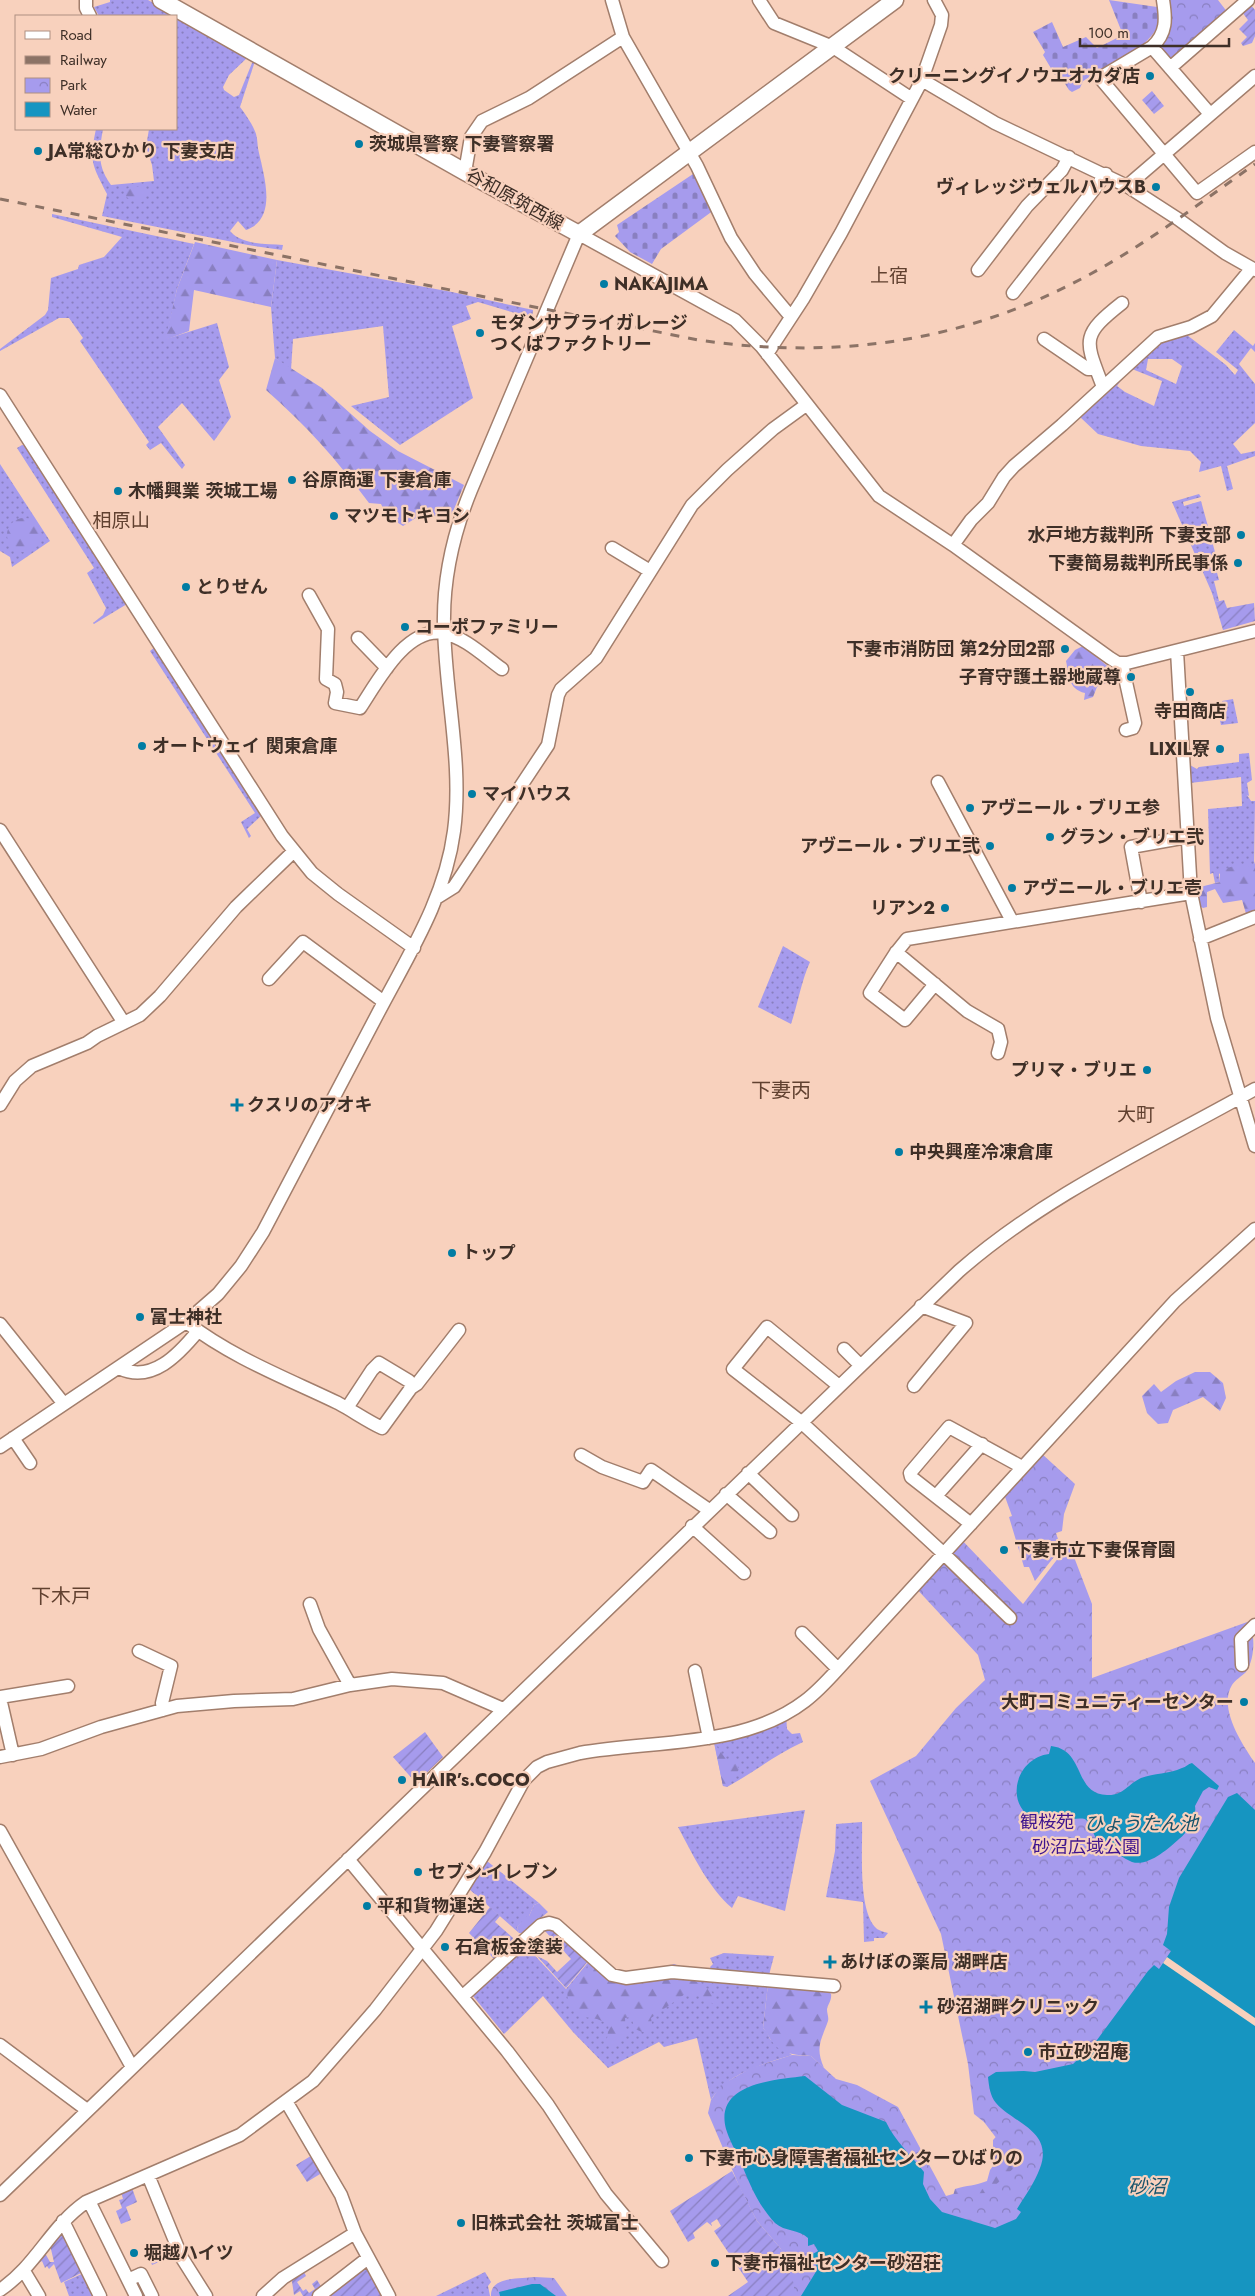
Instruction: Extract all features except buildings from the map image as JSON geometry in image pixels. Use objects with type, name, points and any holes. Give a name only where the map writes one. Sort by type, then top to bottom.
[{"type":"main road","name":"谷和原筑西線","points":[[161,0],[465,172],[579,234],[895,0]]},
{"type":"street","points":[[86,0],[86,8],[90,15]]},
{"type":"street","points":[[612,0],[623,37],[689,153],[731,238],[755,274],[791,318]]},
{"type":"street","points":[[759,0],[774,23],[833,46],[912,99]]},
{"type":"street","points":[[1163,0],[1165,22],[1163,34],[1152,48],[1100,78],[1197,193],[1255,152]]},
{"type":"street","points":[[1170,68],[1248,0]]},
{"type":"street","points":[[767,354],[791,318],[841,233],[922,80],[942,25],[942,15],[935,1]]},
{"type":"street","points":[[465,172],[471,137],[482,122],[529,98],[623,37]]},
{"type":"street","points":[[1152,48],[1210,114]]},
{"type":"street","points":[[1127,186],[1255,76]]},
{"type":"street","points":[[922,80],[995,123],[1106,174],[1178,218],[1224,253],[1253,269],[1212,316],[1191,327],[1158,337],[1010,469],[988,503],[971,520],[953,545]]},
{"type":"street","points":[[978,270],[1027,206],[1057,176],[1069,157]]},
{"type":"street","points":[[1013,293],[1106,174]]},
{"type":"street","points":[[0,1447],[186,1322],[218,1294],[241,1266],[263,1232],[414,948],[438,897],[450,851],[456,791],[444,633],[446,574],[455,531],[546,308],[579,234],[725,313],[742,326],[767,354],[879,496],[953,545],[1120,664],[1136,723],[1133,728],[1126,730]]},
{"type":"street","points":[[1103,387],[1089,350],[1090,339],[1099,322],[1122,303]]},
{"type":"street","points":[[754,339],[776,338]]},
{"type":"street","points":[[1044,339],[1088,369],[1096,369]]},
{"type":"street","points":[[0,395],[294,851],[312,872],[338,894],[414,948]]},
{"type":"street","points":[[438,897],[454,887],[544,751],[552,732],[556,702],[561,689],[596,658],[692,505],[773,430],[806,405]]},
{"type":"street","points":[[612,548],[650,571]]},
{"type":"street","points":[[309,595],[328,629],[326,679],[336,684],[335,703],[360,708],[402,647],[430,631],[444,633],[462,640],[502,669]]},
{"type":"street","points":[[1120,664],[1255,631]]},
{"type":"street","points":[[358,638],[387,668]]},
{"type":"street","points":[[1177,651],[1191,893],[1217,1018],[1255,1146]]},
{"type":"street","points":[[938,782],[1012,921]]},
{"type":"street","points":[[0,830],[124,1023]]},
{"type":"street","points":[[1141,902],[1130,852],[1131,847],[1187,838]]},
{"type":"street","points":[[0,1105],[5,1084],[32,1066],[87,1043],[97,1036],[140,1015],[160,996],[216,928],[265,877],[294,851]]},
{"type":"street","points":[[935,984],[905,1020],[870,993],[896,952],[907,939],[1191,893]]},
{"type":"street","points":[[1200,939],[1255,917]]},
{"type":"street","points":[[269,979],[303,942],[384,1002]]},
{"type":"street","points":[[896,952],[967,1011],[998,1029],[1001,1042],[998,1054]]},
{"type":"street","points":[[0,2195],[708,1510],[969,1262],[1022,1221],[1069,1192],[1255,1089]]},
{"type":"street","points":[[0,2290],[24,2271],[69,2214],[89,2201],[240,2135],[313,2080],[375,2010],[423,1948],[485,1852],[517,1790],[537,1767],[580,1752],[709,1738],[740,1731],[794,1708],[813,1694],[944,1554],[1175,1301],[1255,1229]]},
{"type":"street","points":[[914,1386],[966,1323],[921,1306]]},
{"type":"street","points":[[186,1322],[256,1366],[347,1408],[382,1428],[411,1388],[417,1384],[459,1330]]},
{"type":"street","points":[[0,1324],[64,1404]]},
{"type":"street","points":[[839,1386],[767,1327],[733,1369],[801,1422],[944,1554],[1010,1618]]},
{"type":"street","points":[[119,1368],[137,1372],[156,1368],[178,1354],[198,1331]]},
{"type":"street","points":[[844,1349],[860,1365]]},
{"type":"street","points":[[347,1408],[379,1363],[409,1381],[411,1388]]},
{"type":"street","points":[[970,1524],[911,1477],[910,1472],[949,1427],[1022,1467]]},
{"type":"street","points":[[13,1438],[30,1463]]},
{"type":"street","points":[[936,1496],[982,1444]]},
{"type":"street","points":[[581,1455],[602,1467],[643,1482],[651,1470],[708,1510]]},
{"type":"street","points":[[748,1472],[792,1515]]},
{"type":"street","points":[[726,1494],[770,1532]]},
{"type":"street","points":[[692,1526],[744,1573]]},
{"type":"street","points":[[310,1604],[319,1629],[350,1685]]},
{"type":"street","points":[[1242,1665],[1241,1639],[1255,1625]]},
{"type":"street","points":[[802,1633],[838,1669]]},
{"type":"street","points":[[139,1651],[171,1666],[162,1703],[163,1710]]},
{"type":"street","points":[[695,1671],[709,1738]]},
{"type":"street","points":[[0,1757],[41,1749],[101,1727],[177,1706],[234,1701],[293,1699],[350,1685],[392,1679],[431,1681],[455,1687],[503,1709]]},
{"type":"street","points":[[13,1755],[0,1697],[68,1686]]},
{"type":"street","points":[[0,1831],[132,2067]]},
{"type":"street","points":[[348,1859],[423,1948],[548,2105],[606,2194],[662,2261]]},
{"type":"street","points":[[462,1996],[541,1924],[548,1923],[556,1925],[612,1975],[626,1978],[672,1972],[834,1986]]},
{"type":"street","points":[[0,2045],[88,2110]]},
{"type":"street","points":[[286,2101],[341,2194],[355,2233],[389,2296]]},
{"type":"street","points":[[148,2176],[182,2258],[206,2296]]},
{"type":"street","points":[[89,2201],[136,2296]]},
{"type":"street","points":[[63,2221],[100,2296]]},
{"type":"street","points":[[263,2296],[283,2278],[355,2233]]},
{"type":"street","points":[[319,2296],[368,2258]]},
{"type":"street","points":[[24,2271],[39,2296]]},
{"type":"street","points":[[128,2280],[141,2274],[152,2296]]},
{"type":"green space","points":[[110,0],[148,0],[174,15],[98,15],[94,7],[110,2]]},
{"type":"green space","points":[[1109,0],[1157,7],[1159,22],[1155,31],[1138,49],[1083,81],[1080,88],[1072,92],[1059,74],[1055,75],[1043,55],[1045,52],[1033,32],[1052,22],[1063,47],[1086,37],[1097,48],[1123,35]]},
{"type":"green space","points":[[1166,0],[1218,0],[1228,13],[1172,59],[1168,58],[1161,49]]},
{"type":"green space","points":[[1250,4],[1255,10],[1255,36],[1252,43],[1243,46],[1241,43],[1247,37],[1239,29],[1248,20],[1242,12]]},
{"type":"green space","points":[[178,17],[248,57],[229,75],[223,87],[224,90],[234,97],[239,95],[252,63],[255,61],[240,107],[257,136],[258,151],[266,185],[265,207],[262,217],[256,224],[246,230],[238,221],[230,231],[235,236],[248,241],[283,245],[282,250],[102,216],[107,194],[93,163],[92,156],[96,130],[103,130],[101,165],[111,185],[154,181],[152,165],[146,147],[149,130],[178,130]]},
{"type":"green space","points":[[1152,91],[1164,106],[1154,114],[1142,100]]},
{"type":"green space","points":[[696,172],[714,210],[661,249],[652,264],[630,252],[615,236],[619,232],[617,225]]},
{"type":"green space","points":[[132,186],[139,187],[144,191],[145,200],[140,203],[126,197],[125,190]]},
{"type":"green space","points":[[52,214],[194,244],[177,289],[166,339],[217,323],[229,367],[219,380],[231,417],[214,441],[182,403],[158,427],[185,465],[182,469],[161,443],[150,450],[146,445],[149,442],[80,341],[83,338],[69,318],[59,318],[0,351],[0,349],[45,315],[48,310],[51,278],[78,269],[79,265],[104,257],[122,237],[52,217]]},
{"type":"green space","points":[[195,242],[277,260],[271,307],[194,290],[189,331],[165,340],[177,289]]},
{"type":"green space","points":[[277,260],[452,292],[533,310],[532,318],[478,302],[466,306],[471,319],[452,326],[473,398],[400,445],[351,406],[389,397],[383,326],[293,339],[291,370],[275,358],[271,307]]},
{"type":"green space","points":[[1234,330],[1253,346],[1255,343],[1255,352],[1251,348],[1239,364],[1255,384],[1255,423],[1233,444],[1241,454],[1255,451],[1255,456],[1227,466],[1233,489],[1227,491],[1221,466],[1199,472],[1201,462],[1190,451],[1141,446],[1098,434],[1080,417],[1124,376],[1117,386],[1154,406],[1162,381],[1127,367],[1152,348],[1158,347],[1156,344],[1183,332],[1226,365],[1235,375],[1238,370],[1216,352]],"holes":[[[1148,359],[1172,359],[1182,366],[1176,384],[1146,370]]]},
{"type":"green space","points":[[275,358],[322,388],[370,431],[398,451],[464,485],[452,514],[442,518],[424,513],[403,526],[387,516],[381,504],[369,503],[321,444],[266,390]]},
{"type":"green space","points":[[22,445],[27,446],[127,604],[94,624],[103,615],[106,608],[87,573],[94,568],[17,448]]},
{"type":"green space","points":[[0,464],[50,541],[12,567],[10,557],[0,551]]},
{"type":"green space","points":[[1199,494],[1201,497],[1183,502],[1184,506],[1201,501],[1215,552],[1212,554],[1219,580],[1214,581],[1219,601],[1216,602],[1172,502]]},
{"type":"green space","points":[[24,518],[31,519],[36,523],[40,528],[40,542],[36,547],[31,551],[24,552],[17,551],[12,547],[8,542],[7,535],[8,528],[12,523],[17,519]]},
{"type":"green space","points":[[1210,586],[1216,602],[1224,600],[1227,608],[1254,603],[1255,621],[1223,630]]},
{"type":"green space","points":[[1083,646],[1117,674],[1112,676],[1111,681],[1097,687],[1093,697],[1084,700],[1085,693],[1075,688],[1070,681],[1066,661],[1075,650]]},
{"type":"green space","points":[[155,647],[262,815],[247,829],[251,836],[249,838],[241,822],[255,813],[150,651]]},
{"type":"green space","points":[[1233,699],[1238,723],[1221,725],[1219,716],[1224,714],[1222,701]]},
{"type":"green space","points":[[1249,753],[1252,780],[1247,783],[1249,796],[1247,795],[1251,801],[1255,801],[1254,868],[1227,869],[1219,874],[1220,882],[1215,883],[1213,873],[1210,874],[1208,809],[1242,806],[1241,777],[1190,783],[1188,764],[1197,769],[1199,767],[1239,762],[1239,754]]},
{"type":"green space","points":[[1255,861],[1255,916],[1247,917],[1242,900],[1223,903],[1215,889],[1207,892],[1207,907],[1203,908],[1200,906],[1196,888],[1220,882],[1220,870],[1236,865],[1253,868]]},
{"type":"green space","points":[[783,946],[810,962],[791,1024],[758,1007]]},
{"type":"green space","points":[[1195,1372],[1210,1372],[1223,1383],[1226,1398],[1220,1411],[1203,1397],[1173,1410],[1168,1423],[1158,1424],[1147,1413],[1142,1396],[1154,1384],[1161,1392],[1176,1381]]},
{"type":"green space","points":[[1042,1454],[1075,1484],[1064,1514],[1062,1531],[1056,1533],[1061,1548],[1035,1581],[1029,1567],[1024,1567],[1009,1517],[1012,1516],[1004,1494]]},
{"type":"green space","name":"砂沼広域公園","points":[[959,1537],[1023,1604],[1069,1544],[1092,1604],[1092,1678],[1250,1621],[1253,1634],[1253,1654],[1246,1672],[1232,1685],[1228,1694],[1228,1704],[1233,1726],[1255,1763],[1255,2296],[788,2296],[781,2249],[757,2221],[740,2188],[708,2113],[711,2100],[721,2085],[751,2068],[792,2055],[811,2056],[836,2079],[857,2085],[898,2107],[946,2196],[987,2193],[1017,2165],[984,2122],[974,2114],[968,2064],[941,1934],[870,1781],[916,1756],[956,1708],[985,1680],[978,1655],[914,1586]]},
{"type":"green space","points":[[786,1715],[787,1729],[792,1734],[800,1733],[803,1742],[783,1752],[727,1787],[723,1786],[714,1741]]},
{"type":"green space","points":[[425,1732],[443,1757],[416,1783],[393,1757]]},
{"type":"green space","points":[[714,1743],[726,1759],[734,1759],[739,1769],[736,1775],[723,1786]]},
{"type":"green space","points":[[805,1810],[785,1911],[738,1896],[732,1908],[708,1881],[678,1827]]},
{"type":"green space","points":[[862,1822],[862,1878],[866,1909],[877,1929],[888,1933],[884,1938],[874,1938],[874,1941],[864,1942],[863,1902],[826,1897],[835,1851],[836,1824]]},
{"type":"green space","points":[[487,1861],[539,1903],[534,1905],[529,1916],[517,1927],[519,1933],[469,1889]]},
{"type":"green space","points":[[539,1903],[548,1912],[522,1933],[519,1933],[517,1927],[529,1916],[534,1905]]},
{"type":"green space","points":[[490,1907],[500,1916],[495,1922],[513,1938],[512,1943],[494,1959],[469,1933]]},
{"type":"green space","points":[[554,1929],[589,1960],[566,1988],[537,1956],[547,1961],[557,1972],[571,1959],[544,1930]]},
{"type":"green space","points":[[526,1946],[566,1989],[590,1960],[624,1984],[671,1975],[768,1984],[763,2028],[770,2039],[792,2055],[758,2066],[736,2076],[726,2083],[711,2100],[697,2038],[664,2047],[659,2042],[608,2068],[573,2032],[543,1996],[504,2034],[473,1996]]},
{"type":"green space","points":[[724,1953],[774,1956],[769,1975],[712,1970],[710,1967],[713,1964],[710,1958]]},
{"type":"green space","points":[[590,1960],[630,1987],[648,1982],[659,1982],[663,1968],[674,1964],[688,1969],[695,1981],[711,1991],[719,2003],[715,2005],[700,1996],[685,1994],[651,2018],[653,2031],[642,2032],[635,2029],[631,2017],[625,2018],[626,2036],[616,2044],[606,2046],[609,2024],[597,2019],[579,2016],[574,2005],[568,2003],[567,1989],[583,1970],[587,1969]]},
{"type":"green space","points":[[768,1984],[827,1989],[831,1994],[827,2009],[828,2021],[819,2049],[824,2068],[811,2056],[796,2055],[778,2048],[763,2028]]},
{"type":"green space","points":[[1005,2116],[1026,2189],[952,2199],[955,2189],[987,2181],[990,2170],[996,2162],[993,2155],[993,2140],[1005,2127]]},
{"type":"green space","points":[[314,2154],[325,2171],[307,2182],[296,2165]]},
{"type":"green space","points":[[732,2171],[757,2221],[781,2249],[794,2284],[794,2289],[789,2296],[728,2296],[748,2282],[714,2231],[721,2226],[717,2219],[711,2223],[712,2226],[707,2222],[693,2233],[695,2238],[688,2242],[670,2211]]},
{"type":"green space","points":[[132,2188],[137,2202],[126,2207],[131,2220],[121,2224],[116,2211],[122,2208],[119,2200],[123,2199],[121,2192]]},
{"type":"green space","points":[[62,2230],[85,2271],[61,2283],[54,2264],[49,2269],[47,2266],[45,2268],[42,2261],[37,2264],[45,2253],[50,2262],[54,2262],[50,2245]]},
{"type":"green space","points":[[172,2241],[177,2254],[152,2265],[147,2252]]},
{"type":"green space","points":[[367,2261],[386,2296],[321,2296]]},
{"type":"green space","points":[[302,2268],[306,2276],[297,2282],[303,2291],[306,2289],[309,2293],[315,2289],[312,2284],[317,2280],[324,2291],[317,2296],[303,2296],[300,2291],[294,2295],[291,2275]]},
{"type":"green space","points":[[86,2272],[97,2296],[69,2296],[64,2282]]},
{"type":"green space","points":[[485,2272],[491,2282],[488,2286],[490,2296],[436,2296]]},
{"type":"green space","points":[[535,2277],[554,2278],[567,2296],[491,2296],[495,2285],[501,2282]]},
{"type":"water","name":"ひょうたん池","points":[[1051,1746],[1062,1749],[1070,1755],[1084,1780],[1096,1793],[1117,1794],[1136,1780],[1177,1770],[1192,1763],[1219,1786],[1217,1790],[1209,1787],[1203,1791],[1195,1806],[1195,1815],[1186,1833],[1164,1852],[1151,1860],[1138,1863],[1132,1862],[1099,1842],[1090,1824],[1085,1819],[1073,1819],[1048,1824],[1035,1820],[1025,1813],[1019,1804],[1017,1793],[1022,1772],[1028,1764],[1038,1757],[1049,1754]]},
{"type":"water","name":"砂沼","points":[[1237,1793],[1255,1810],[1255,2296],[801,2296],[817,2270],[811,2255],[818,2251],[814,2244],[808,2246],[808,2238],[804,2235],[783,2228],[775,2223],[759,2201],[726,2129],[725,2114],[729,2102],[738,2093],[763,2082],[805,2076],[842,2105],[886,2122],[899,2142],[924,2172],[923,2184],[930,2199],[942,2212],[995,2228],[1016,2219],[1021,2212],[1017,2209],[1033,2184],[1043,2155],[1037,2136],[996,2103],[991,2094],[988,2077],[996,2072],[1035,2072],[1073,2064],[1094,2044],[1148,1971],[1154,1965],[1159,1969],[1171,1951],[1163,1945],[1167,1934],[1169,1907],[1179,1878],[1228,1797]]},
{"type":"water","points":[[532,2284],[540,2284],[556,2296],[500,2296],[499,2292]]},
{"type":"pier","points":[[1167,1957],[1255,2018],[1255,2026],[1163,1963]]},
{"type":"railway","points":[[0,199],[698,340],[749,346],[799,348],[897,341],[945,331],[992,318],[1039,299],[1107,265],[1172,223],[1255,164]]},
{"type":"place","name":"クリーニングイノウエオカダ店","points":[[1150,76]]},
{"type":"place","name":"茨城県警察 下妻警察署","points":[[359,144]]},
{"type":"place","name":"JA常総ひかり 下妻支店","points":[[38,151]]},
{"type":"place","name":"ヴィレッジウェルハウスB","points":[[1156,187]]},
{"type":"place","name":"NAKAJIMA","points":[[604,284]]},
{"type":"place","name":"モダンサプライガレージ つくばファクトリー","points":[[480,333]]},
{"type":"place","name":"谷原商運 下妻倉庫","points":[[292,480]]},
{"type":"place","name":"木幡興業 茨城工場","points":[[118,491]]},
{"type":"place","name":"マツモトキヨシ","points":[[334,516]]},
{"type":"place","name":"水戸地方裁判所 下妻支部","points":[[1241,535]]},
{"type":"place","name":"下妻簡易裁判所民事係","points":[[1238,563]]},
{"type":"place","name":"とりせん","points":[[186,587]]},
{"type":"place","name":"コーポファミリー","points":[[405,627]]},
{"type":"place","name":"下妻市消防団 第2分団2部","points":[[1065,649]]},
{"type":"place","name":"子育守護土器地蔵尊","points":[[1131,677]]},
{"type":"place","name":"寺田商店","points":[[1190,692]]},
{"type":"place","name":"オートウェイ 関東倉庫","points":[[142,746]]},
{"type":"place","name":"LIXIL寮","points":[[1220,749]]},
{"type":"place","name":"マイハウス","points":[[472,794]]},
{"type":"place","name":"アヴニール・ブリエ参","points":[[970,808]]},
{"type":"place","name":"グラン・ブリエ弐","points":[[1050,837]]},
{"type":"place","name":"アヴニール・ブリエ弐","points":[[990,846]]},
{"type":"place","name":"アヴニール・ブリエ壱","points":[[1012,888]]},
{"type":"place","name":"リアン2","points":[[945,908]]},
{"type":"place","name":"プリマ・ブリエ","points":[[1147,1070]]},
{"type":"place","name":"クスリのアオキ","points":[[237,1105]]},
{"type":"place","name":"中央興産冷凍倉庫","points":[[899,1152]]},
{"type":"place","name":"トップ","points":[[452,1253]]},
{"type":"place","name":"富士神社","points":[[140,1317]]},
{"type":"place","name":"下妻市立下妻保育園","points":[[1004,1550]]},
{"type":"place","name":"大町コミュニティーセンター","points":[[1244,1702]]},
{"type":"place","name":"HAIR’s.COCO","points":[[402,1780]]},
{"type":"place","name":"セブン-イレブン","points":[[418,1872]]},
{"type":"place","name":"平和貨物運送","points":[[367,1906]]},
{"type":"place","name":"石倉板金塗装","points":[[445,1947]]},
{"type":"place","name":"あけぼの薬局 湖畔店","points":[[830,1962]]},
{"type":"place","name":"砂沼湖畔クリニック","points":[[926,2007]]},
{"type":"place","name":"市立砂沼庵","points":[[1028,2052]]},
{"type":"place","name":"下妻市心身障害者福祉センターひばりの","points":[[689,2158]]},
{"type":"place","name":"旧株式会社 茨城富士","points":[[461,2223]]},
{"type":"place","name":"堀越ハイツ","points":[[134,2253]]},
{"type":"place","name":"下妻市福祉センター砂沼荘","points":[[715,2263]]},
{"type":"district","name":"上宿","points":[[889,275]]},
{"type":"district","name":"相原山","points":[[121,520]]},
{"type":"district","name":"下妻丙","points":[[781,1090]]},
{"type":"district","name":"大町","points":[[1136,1114]]},
{"type":"district","name":"下木戸","points":[[61,1596]]},
{"type":"park label","name":"観桜苑","points":[[1047,1822]]}]
